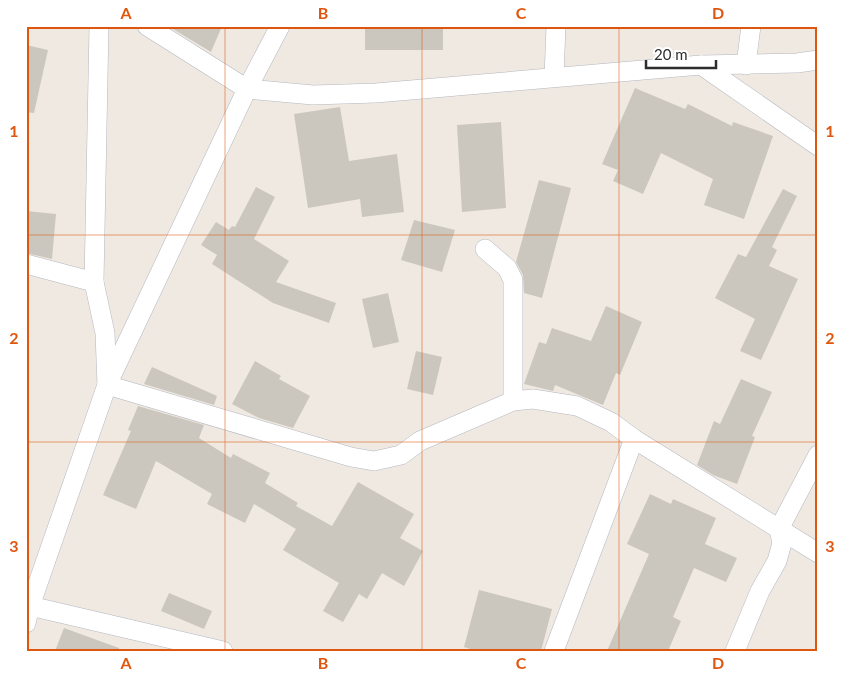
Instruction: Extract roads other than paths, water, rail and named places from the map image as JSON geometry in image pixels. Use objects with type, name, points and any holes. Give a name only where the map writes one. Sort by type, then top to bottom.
[{"type":"street","points":[[99,26],[94,282],[105,333],[107,385]]},
{"type":"street","points":[[147,26],[247,89],[314,95],[376,93],[702,65],[797,63],[818,60]]},
{"type":"street","points":[[223,651],[28,612],[107,385],[247,89],[280,26]]},
{"type":"street","points":[[554,77],[556,26]]},
{"type":"street","points":[[746,64],[751,26]]},
{"type":"street","points":[[702,65],[818,146]]},
{"type":"street","points":[[485,249],[507,268],[513,280],[513,400]]},
{"type":"street","points":[[26,264],[94,282]]},
{"type":"street","points":[[107,385],[351,457],[374,461],[401,455],[420,441],[513,400],[533,399],[577,406],[611,422],[634,439],[818,553]]},
{"type":"street","points":[[554,651],[634,439]]},
{"type":"street","points":[[735,651],[760,591],[777,561],[782,543],[779,529],[818,455]]}]
